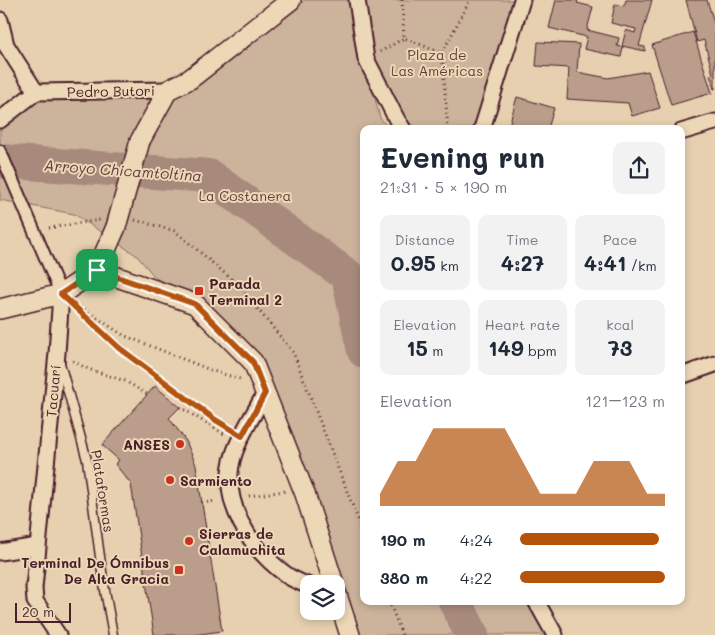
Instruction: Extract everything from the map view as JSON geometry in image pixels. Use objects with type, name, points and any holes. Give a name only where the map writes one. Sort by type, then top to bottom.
[{"type":"street","name":"Pedro Butori","points":[[36,92],[168,90],[190,79],[291,0]]},
{"type":"street","points":[[357,0],[366,59],[400,125]]},
{"type":"street","points":[[483,125],[522,0]]},
{"type":"street","points":[[0,20],[6,45],[36,92],[0,120]]},
{"type":"street","points":[[0,309],[61,294],[97,270],[116,227],[140,141],[168,90]]},
{"type":"street","points":[[685,131],[715,122]]},
{"type":"street","name":"Tacuarí","points":[[0,152],[61,294],[34,588],[36,601],[58,635]]},
{"type":"street","points":[[97,270],[195,304],[253,362],[303,489],[331,575]]},
{"type":"street","points":[[685,375],[715,364]]},
{"type":"street","points":[[263,389],[234,454],[228,477],[234,505],[245,532],[265,556],[289,576],[300,582]]},
{"type":"street","points":[[0,552],[38,546]]},
{"type":"street","points":[[538,605],[555,635]]},
{"type":"street","points":[[345,620],[350,635]]},
{"type":"lane","name":"Plataformas","points":[[57,353],[87,460],[103,579],[113,635]]},
{"type":"path","points":[[402,0],[404,38]]},
{"type":"path","points":[[448,125],[442,53],[470,0]]},
{"type":"path","points":[[389,46],[404,38],[442,53]]},
{"type":"path","points":[[61,294],[123,335],[263,389]]},
{"type":"path","points":[[61,294],[119,348],[240,439]]},
{"type":"path","points":[[57,353],[88,369],[125,381],[147,394]]},
{"type":"path","points":[[180,407],[240,439]]},
{"type":"path","points":[[253,496],[303,489]]},
{"type":"path","points":[[391,605],[402,635]]},
{"type":"green space","name":"La Costanera","points":[[305,0],[350,0],[380,118],[386,125],[360,125],[360,605],[532,605],[551,635],[356,635],[345,606],[345,575],[333,575],[249,350],[155,277],[136,255],[74,214],[0,200],[0,120],[36,95],[118,92],[180,95]]},
{"type":"green space","name":"Plaza de Las Américas","points":[[356,0],[522,0],[482,125],[401,125],[366,59]]},
{"type":"building","points":[[556,0],[578,0],[577,3],[593,7],[587,30],[619,38],[617,46],[623,47],[621,57],[584,49],[587,37],[549,28]]},
{"type":"building","points":[[626,0],[652,0],[639,46],[645,47],[645,51],[622,46],[626,30],[635,33],[636,29],[611,23],[615,4],[624,6]]},
{"type":"building","points":[[686,0],[707,0],[715,26],[715,89],[710,75],[713,74],[704,40],[697,42]]},
{"type":"building","points":[[693,32],[712,93],[671,105],[652,45]]},
{"type":"building","points":[[538,42],[579,44],[577,72],[608,78],[648,71],[660,108],[632,116],[628,103],[567,99],[569,68],[536,66]]},
{"type":"building","points":[[517,97],[554,108],[549,125],[509,125]]},
{"type":"building","name":"Terminal De Ómnibus De Alta Gracia","points":[[155,386],[180,407],[169,418],[186,441],[196,465],[222,631],[193,635],[154,635],[131,484],[115,464],[119,460],[102,445]]},
{"type":"waterway","name":"Arroyo Chicamtoltina","points":[[0,161],[209,176],[348,276],[360,332]]},
{"type":"waterway","name":"Arroyo Chicamtoltina","points":[[457,605],[472,635]]},
{"type":"place","name":"Parada Terminal 2","points":[[199,291]]},
{"type":"place","name":"ANSES","points":[[180,444]]},
{"type":"place","name":"Sarmiento","points":[[170,480]]},
{"type":"place","name":"Sierras de Calamuchita","points":[[189,541]]},
{"type":"place","name":"Terminal De Ómnibus De Alta Gracia","points":[[179,570]]},
{"type":"route","points":[[97,270],[195,304],[253,362],[265,393],[242,436],[214,419],[119,348],[61,294],[97,270]]}]
